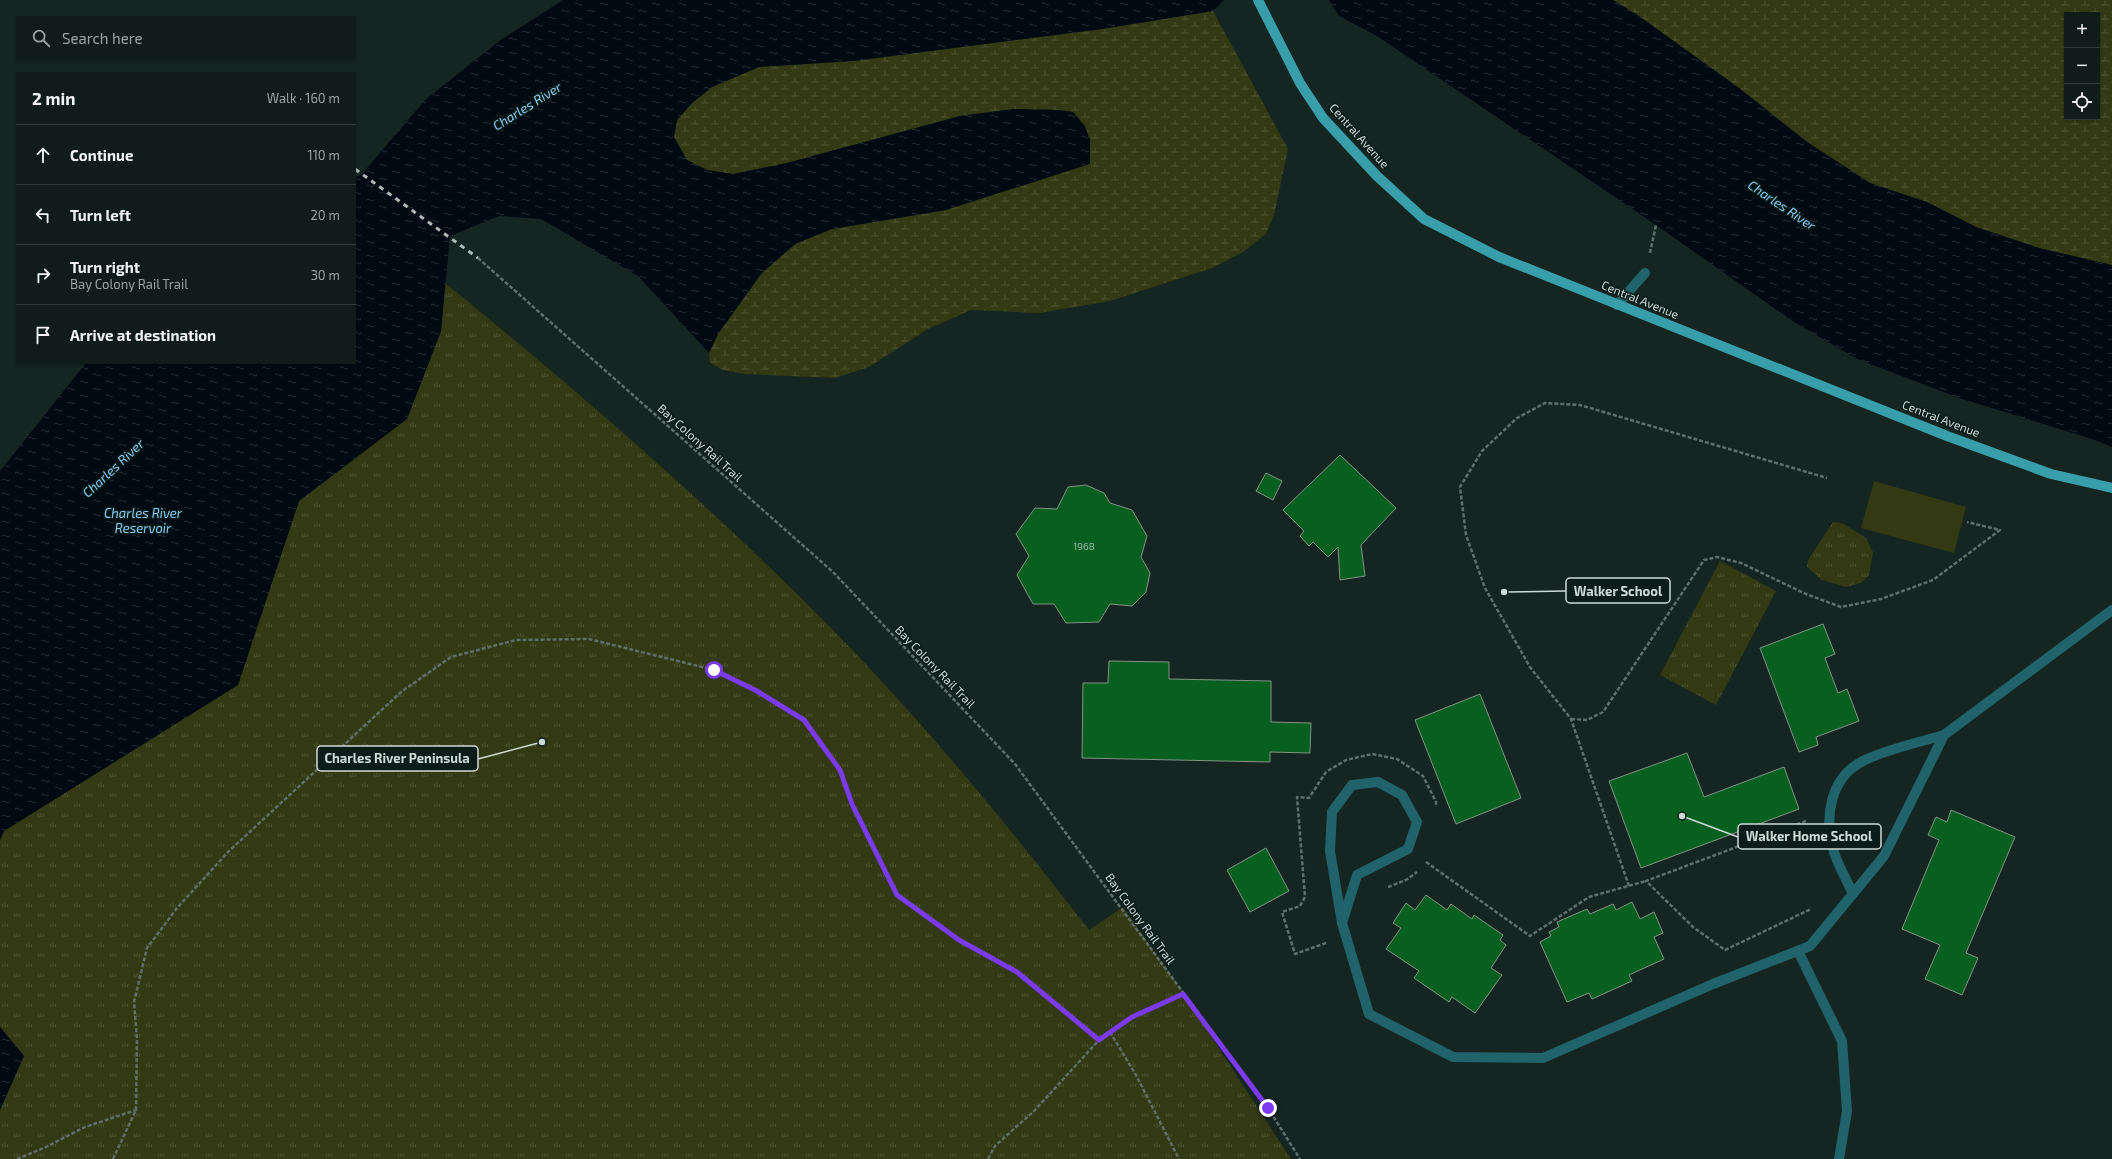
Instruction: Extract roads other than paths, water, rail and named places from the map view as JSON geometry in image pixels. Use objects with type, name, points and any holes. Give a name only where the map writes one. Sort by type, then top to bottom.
[{"type":"main road","name":"Central Avenue","points":[[1259,3],[1300,83],[1323,118],[1377,176],[1424,218],[1499,258],[1947,436],[2051,474],[2112,488]]},
{"type":"street","points":[[1618,305],[1645,273]]},
{"type":"street","points":[[1853,894],[1834,852],[1830,829],[1830,806],[1838,783],[1848,770],[1863,761],[1944,735],[2112,610]]},
{"type":"street","points":[[1342,923],[1357,875],[1408,849],[1417,822],[1402,795],[1378,782],[1352,785],[1332,812],[1330,851],[1342,923],[1369,1014],[1453,1057],[1543,1058],[1713,984],[1810,946],[1884,856],[1944,735]]},
{"type":"street","points":[[1798,951],[1842,1041],[1847,1111],[1839,1159]]},
{"type":"water","points":[[563,0],[1224,0],[1213,11],[1102,29],[853,61],[759,67],[712,87],[692,103],[677,120],[674,137],[687,160],[707,170],[733,174],[787,163],[960,116],[1013,109],[1060,110],[1073,112],[1085,126],[1090,140],[1090,164],[946,210],[832,229],[795,244],[761,274],[718,334],[709,353],[638,276],[541,219],[499,216],[450,236],[441,331],[407,419],[299,501],[238,685],[4,831],[0,840],[0,471],[85,364],[356,364],[356,177],[361,175],[426,99],[502,39]]},
{"type":"water","name":"Charles River","points":[[1329,0],[1613,0],[1636,14],[1739,88],[1807,142],[1870,183],[1927,202],[1976,227],[2039,248],[2112,265],[2112,447],[2092,439],[1959,398],[1857,359],[1794,322],[1656,225],[1377,36],[1339,16]]},
{"type":"water","points":[[0,1027],[24,1056],[0,1110]]},
{"type":"railway","points":[[356,170],[478,258]]},
{"type":"place","name":"Walker School","points":[[1504,592]]},
{"type":"place","name":"Charles River Peninsula","points":[[542,742]]},
{"type":"place","name":"Walker Home School","points":[[1682,816]]},
{"type":"water label","name":"Charles River Reservoir","points":[[143,520]]}]
